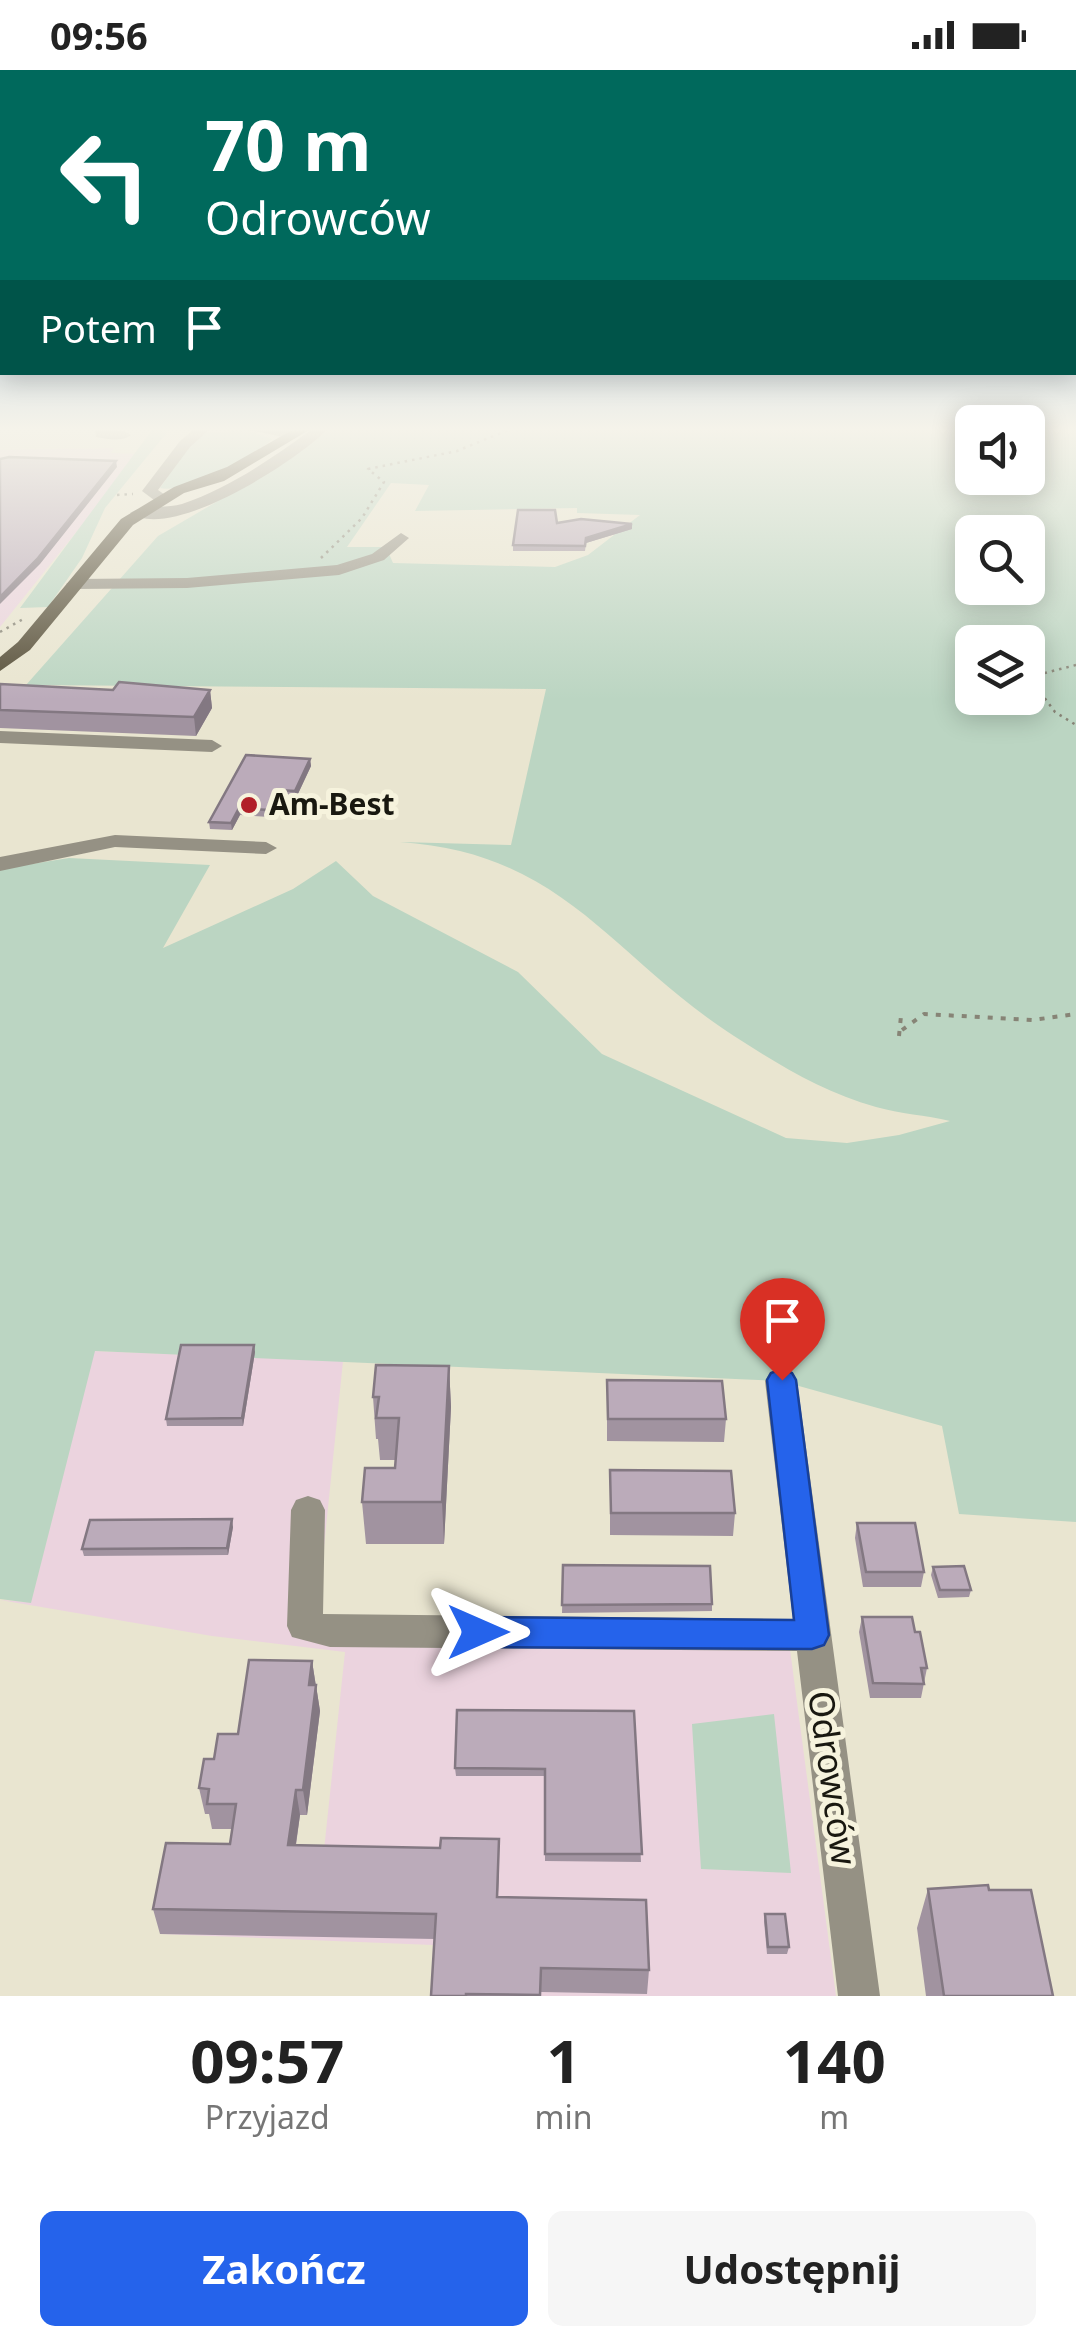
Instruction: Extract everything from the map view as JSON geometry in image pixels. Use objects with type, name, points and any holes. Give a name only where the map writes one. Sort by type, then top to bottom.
[{"type":"main road","points":[[0,681],[74,584],[130,520]]},
{"type":"main road","points":[[0,666],[24,646]]},
{"type":"street","points":[[74,584],[187,584],[339,570],[378,556],[401,538]]},
{"type":"street","points":[[0,737],[212,746]]},
{"type":"street","points":[[0,864],[116,841],[266,848]]},
{"type":"street","name":"Odrowców","points":[[782,1380],[859,1996]]},
{"type":"street","points":[[308,1510],[305,1626],[330,1630],[812,1635]]},
{"type":"path","points":[[302,573],[359,520]]},
{"type":"path","points":[[0,632],[28,615]]},
{"type":"path","points":[[1076,665],[1029,676],[1055,712],[1076,726]]},
{"type":"path","points":[[901,1016],[901,1033],[924,1014],[1034,1020],[1076,1014]]},
{"type":"shaded area","points":[[0,520],[86,520],[0,627]]},
{"type":"shaded area","points":[[94,1351],[343,1361],[316,1625],[787,1627],[836,1996],[432,1996],[433,1945],[160,1934],[172,1867],[322,1869],[345,1652],[212,1636],[0,1600],[31,1602]]},
{"type":"green space","points":[[85,520],[100,520],[82,558],[48,607],[20,608]]},
{"type":"green space","points":[[186,520],[366,520],[347,547],[386,547],[393,563],[555,567],[588,555],[634,520],[955,520],[955,605],[1045,605],[1045,520],[1076,520],[1076,1522],[959,1514],[942,1426],[781,1381],[95,1351],[31,1603],[0,1599],[0,869],[69,858],[210,865],[163,948],[293,889],[336,861],[373,896],[518,972],[602,1054],[786,1138],[847,1143],[899,1135],[950,1121],[876,1107],[802,1077],[691,1005],[582,913],[545,887],[504,866],[457,850],[400,842],[511,845],[546,689],[26,685],[158,536]]},
{"type":"green space","points":[[774,1714],[791,1873],[701,1869],[692,1724]]},
{"type":"building","points":[[0,520],[69,520],[38,558],[0,597]]},
{"type":"building","points":[[517,520],[632,524],[586,538],[585,546],[513,545]]},
{"type":"building","points":[[119,682],[210,690],[194,717],[0,710],[0,684],[113,690]]},
{"type":"building","points":[[246,755],[310,759],[295,791],[278,790],[268,810],[239,808],[231,823],[209,822]]},
{"type":"building","points":[[181,1345],[254,1345],[242,1418],[166,1419]]},
{"type":"building","points":[[376,1365],[449,1366],[442,1502],[362,1502],[365,1468],[395,1468],[399,1418],[376,1418]]},
{"type":"building","points":[[607,1380],[722,1381],[726,1419],[608,1419]]},
{"type":"building","points":[[610,1470],[731,1471],[735,1513],[611,1513]]},
{"type":"building","points":[[232,1519],[227,1548],[82,1549],[90,1520]]},
{"type":"building","points":[[857,1523],[915,1523],[924,1572],[866,1572]]},
{"type":"building","points":[[563,1565],[710,1566],[712,1604],[562,1605]]},
{"type":"building","points":[[964,1566],[971,1590],[940,1590],[933,1567]]},
{"type":"building","points":[[862,1617],[912,1617],[915,1632],[920,1632],[927,1668],[921,1668],[924,1684],[873,1683]]},
{"type":"building","points":[[249,1660],[312,1661],[309,1685],[316,1685],[303,1790],[296,1790],[288,1845],[440,1848],[441,1838],[499,1839],[497,1897],[646,1900],[649,1970],[541,1968],[540,1995],[431,1996],[436,1914],[153,1909],[166,1843],[230,1844],[236,1804],[207,1804],[209,1789],[199,1788],[204,1759],[214,1759],[218,1734],[238,1734]]},
{"type":"building","points":[[457,1710],[634,1711],[642,1854],[545,1854],[545,1769],[455,1768]]},
{"type":"building","points":[[988,1885],[989,1890],[1031,1890],[1053,1996],[944,1996],[928,1889]]},
{"type":"building","points":[[765,1914],[785,1914],[789,1947],[768,1947]]},
{"type":"place","name":"Am-Best","points":[[249,805]]},
{"type":"route","points":[[478,1632],[812,1635],[782,1380]]}]
